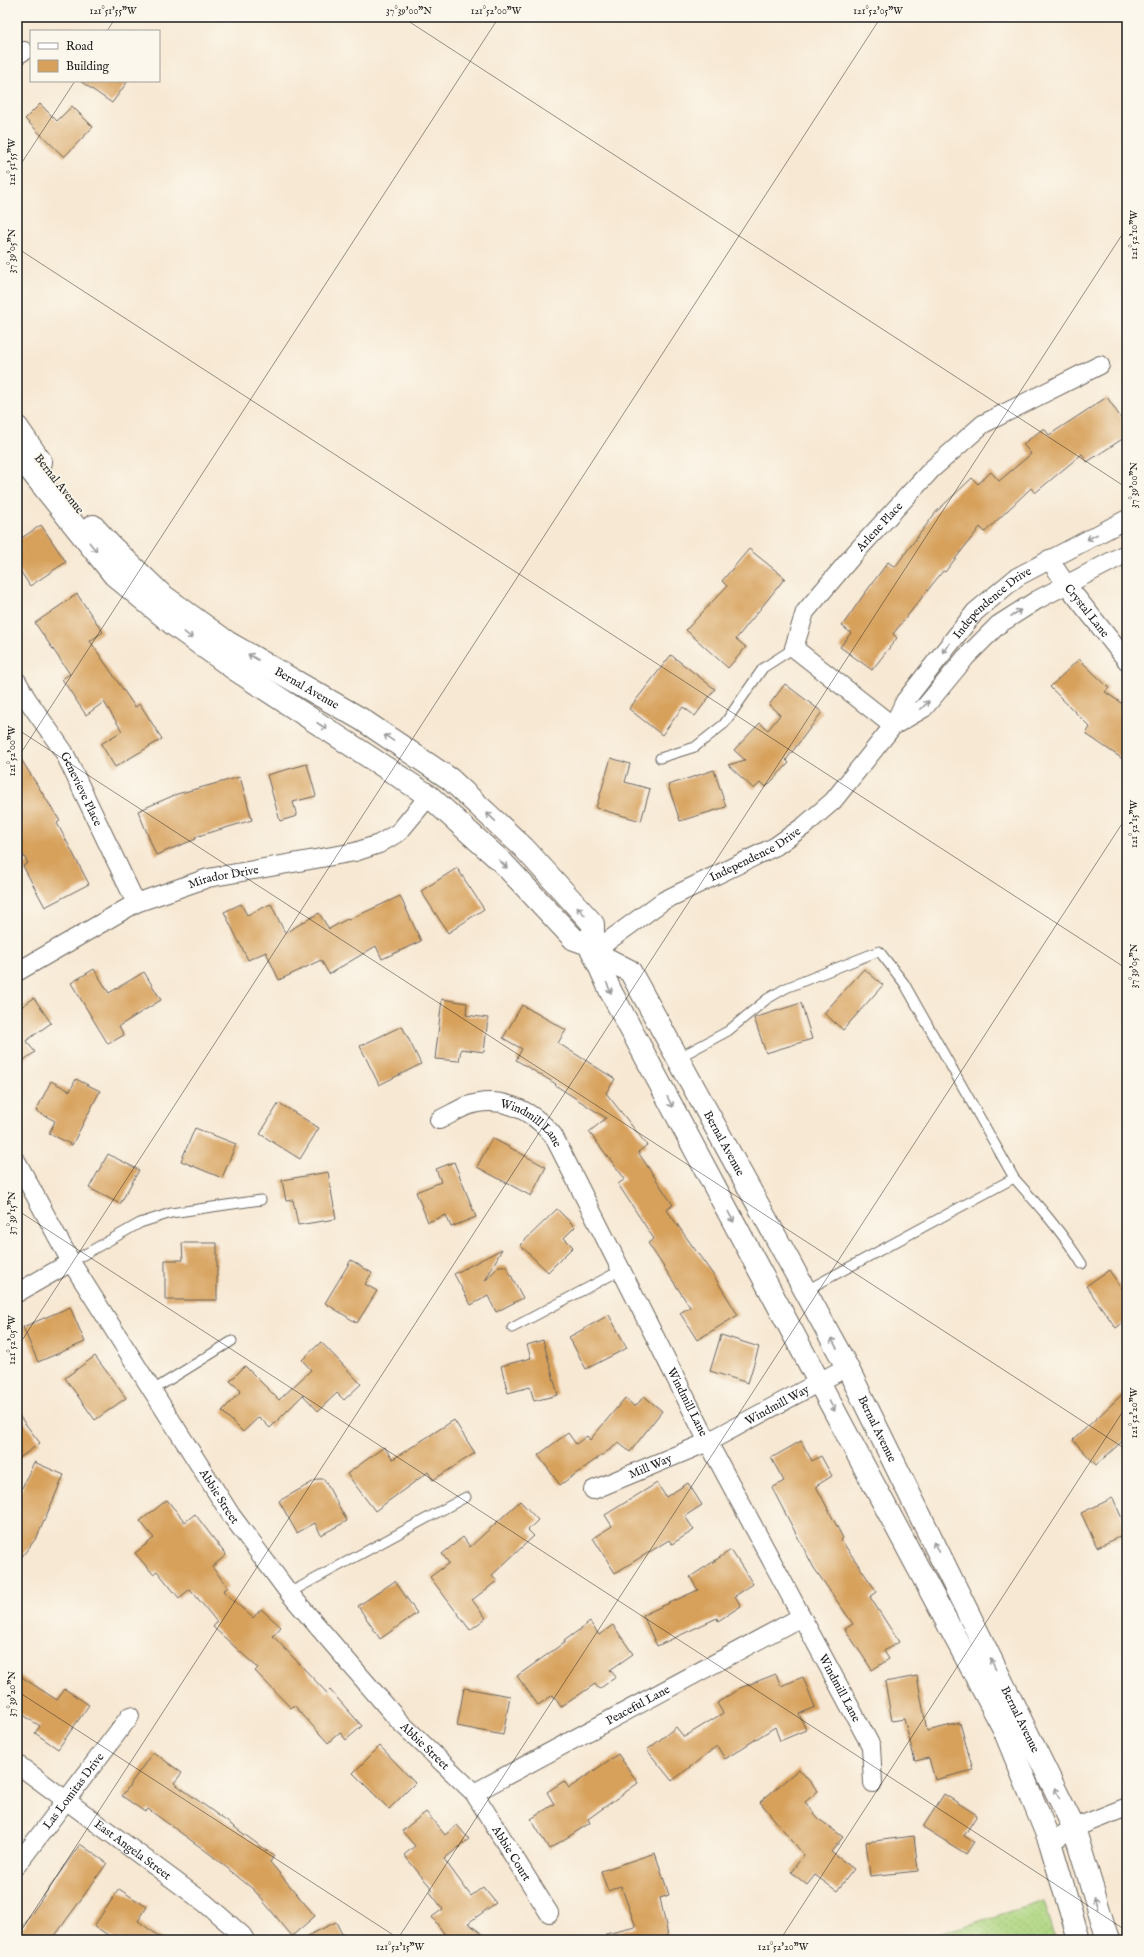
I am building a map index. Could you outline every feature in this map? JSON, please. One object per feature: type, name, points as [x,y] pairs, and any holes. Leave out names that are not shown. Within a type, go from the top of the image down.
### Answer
[{"type":"main road","name":"Bernal Avenue","points":[[17,427],[65,494],[111,546],[162,595],[227,642],[361,719],[450,778],[524,848],[593,924],[591,948],[611,992],[1003,1727],[1050,1842],[1079,1940]]},
{"type":"main road","name":"Bernal Avenue","points":[[17,450],[114,575],[174,625],[236,670],[429,796],[503,863],[574,939],[630,971],[847,1367],[1074,1828],[1108,1940]]},
{"type":"street","name":"Arlene Place","points":[[794,648],[805,612],[855,553],[932,469],[983,424],[1100,365]]},
{"type":"street","name":"Independence Drive","points":[[591,948],[663,901],[776,846],[804,826],[833,801],[893,726],[905,701],[975,612],[1017,577],[1127,519]]},
{"type":"street","name":"Independence Drive","points":[[893,726],[924,708],[966,658],[998,625],[1037,600],[1127,553]]},
{"type":"street","name":"Crystal Lane","points":[[1049,559],[1066,584],[1127,661]]},
{"type":"street","points":[[794,648],[893,726]]},
{"type":"street","name":"Genevieve Place","points":[[17,681],[27,699],[64,752],[136,903]]},
{"type":"street","name":"Mirador Drive","points":[[17,972],[136,903],[208,878],[355,852],[379,844],[399,832],[429,796]]},
{"type":"street","name":"Windmill Lane","points":[[439,1120],[464,1107],[481,1103],[498,1103],[516,1107],[531,1114],[544,1124],[553,1135],[708,1442],[871,1746],[873,1783]]},
{"type":"street","name":"Abbie Street","points":[[17,1162],[71,1262],[154,1390],[231,1515],[290,1593],[399,1721],[474,1793]]},
{"type":"street","points":[[17,1293],[71,1262]]},
{"type":"street","name":"Windmill Way","points":[[708,1442],[818,1381],[847,1367]]},
{"type":"street","name":"Mill Way","points":[[593,1490],[708,1442]]},
{"type":"street","name":"Peaceful Lane","points":[[474,1793],[801,1617]]},
{"type":"street","name":"Las Lomitas Drive","points":[[17,1865],[130,1716]]},
{"type":"street","name":"East Angela Street","points":[[17,1764],[67,1799],[205,1903],[242,1935],[245,1940]]},
{"type":"street","name":"Abbie Court","points":[[474,1793],[549,1913]]},
{"type":"street","points":[[1050,1842],[1074,1828],[1127,1807]]},
{"type":"lane","points":[[660,758],[695,747],[724,724],[764,668],[794,648]]},
{"type":"lane","points":[[678,1058],[728,1031],[767,999],[786,988],[879,951],[904,983],[1014,1178],[1047,1214],[1064,1236],[1082,1264]]},
{"type":"lane","points":[[805,1291],[1014,1178]]},
{"type":"lane","points":[[71,1262],[140,1223],[171,1213],[261,1200]]},
{"type":"lane","points":[[512,1328],[621,1270]]},
{"type":"lane","points":[[154,1390],[232,1341]]},
{"type":"lane","points":[[290,1593],[466,1497]]},
{"type":"green space","points":[[1044,1901],[1056,1940],[919,1940]]},
{"type":"building","points":[[81,82],[127,82],[112,103]]},
{"type":"building","points":[[40,104],[57,121],[72,106],[93,127],[64,157],[25,119]]},
{"type":"building","points":[[1107,397],[1127,427],[1127,436],[1087,462],[1082,454],[1035,493],[1031,488],[985,532],[980,527],[945,572],[943,571],[893,634],[897,638],[872,670],[840,647],[851,633],[842,626],[888,562],[895,567],[936,512],[972,478],[978,484],[991,472],[999,481],[1031,454],[1023,444],[1044,428],[1049,435]]},
{"type":"building","points":[[41,525],[66,562],[30,586],[17,566],[17,541]]},
{"type":"building","points":[[749,549],[785,578],[736,639],[746,647],[728,668],[686,630],[727,586],[722,581]]},
{"type":"building","points":[[77,594],[103,632],[90,641],[135,707],[140,704],[162,739],[115,767],[101,744],[122,731],[104,702],[86,715],[62,679],[70,674],[35,623]]},
{"type":"building","points":[[671,655],[715,689],[695,716],[683,707],[662,735],[629,709]]},
{"type":"building","points":[[1079,659],[1109,688],[1105,692],[1127,707],[1127,762],[1086,734],[1090,727],[1050,687]]},
{"type":"building","points":[[785,684],[822,712],[786,760],[789,763],[766,787],[761,782],[754,789],[728,765],[745,760],[734,750],[760,723],[768,730],[780,715],[769,705]]},
{"type":"building","points":[[17,753],[60,821],[57,823],[89,884],[45,907],[23,866],[28,863],[17,845]]},
{"type":"building","points":[[611,758],[630,764],[625,782],[650,789],[641,821],[596,808]]},
{"type":"building","points":[[307,764],[316,796],[293,802],[297,816],[280,821],[267,775]]},
{"type":"building","points":[[714,770],[726,807],[680,821],[668,785]]},
{"type":"building","points":[[240,777],[252,820],[195,837],[196,839],[156,855],[138,811],[177,794]]},
{"type":"building","points":[[457,868],[484,909],[448,933],[421,891]]},
{"type":"building","points":[[400,896],[421,941],[382,959],[376,946],[329,974],[321,960],[279,980],[266,952],[248,960],[224,912],[241,904],[247,915],[271,904],[285,933],[319,913],[329,929],[347,919],[348,920]]},
{"type":"building","points":[[94,969],[109,993],[144,972],[161,1000],[119,1026],[124,1035],[108,1044],[71,983]]},
{"type":"building","points":[[864,969],[883,985],[843,1030],[824,1013]]},
{"type":"building","points":[[34,998],[51,1023],[26,1041],[35,1052],[17,1065],[17,1010]]},
{"type":"building","points":[[442,999],[467,1003],[466,1015],[488,1018],[484,1052],[461,1049],[459,1061],[435,1059]]},
{"type":"building","points":[[801,1003],[812,1039],[766,1053],[754,1018]]},
{"type":"building","points":[[522,1005],[566,1030],[558,1043],[615,1079],[606,1093],[647,1145],[638,1152],[673,1205],[666,1209],[714,1276],[738,1315],[697,1340],[680,1313],[690,1307],[648,1243],[654,1239],[618,1184],[625,1179],[589,1132],[606,1118],[555,1085],[556,1084],[516,1060],[522,1049],[503,1038]]},
{"type":"building","points":[[402,1026],[421,1064],[379,1085],[360,1046]]},
{"type":"building","points":[[76,1079],[100,1091],[72,1145],[49,1133],[55,1121],[36,1111],[51,1081],[70,1091]]},
{"type":"building","points":[[279,1103],[319,1128],[300,1159],[260,1134]]},
{"type":"building","points":[[195,1128],[236,1144],[222,1178],[181,1161]]},
{"type":"building","points":[[492,1138],[546,1167],[531,1196],[477,1167]]},
{"type":"building","points":[[108,1154],[139,1170],[120,1204],[89,1188]]},
{"type":"building","points":[[454,1162],[476,1217],[451,1227],[446,1215],[428,1222],[416,1192],[441,1182],[436,1169]]},
{"type":"building","points":[[328,1172],[336,1219],[298,1225],[293,1200],[286,1201],[282,1180]]},
{"type":"building","points":[[557,1209],[575,1227],[564,1238],[573,1247],[548,1272],[520,1245]]},
{"type":"building","points":[[182,1243],[217,1243],[217,1300],[165,1300],[165,1260],[183,1260]]},
{"type":"building","points":[[502,1249],[485,1281],[499,1266],[506,1266],[523,1298],[496,1312],[488,1296],[471,1305],[454,1274]]},
{"type":"building","points":[[351,1260],[372,1273],[365,1284],[377,1291],[357,1323],[325,1303]]},
{"type":"building","points":[[1109,1270],[1127,1296],[1127,1320],[1116,1328],[1086,1286]]},
{"type":"building","points":[[70,1307],[85,1342],[38,1362],[23,1327]]},
{"type":"building","points":[[609,1315],[627,1348],[586,1369],[569,1337]]},
{"type":"building","points":[[721,1335],[759,1347],[748,1383],[710,1371]]},
{"type":"building","points":[[543,1340],[558,1395],[534,1401],[530,1387],[508,1393],[501,1366],[531,1358],[527,1345]]},
{"type":"building","points":[[321,1342],[361,1384],[344,1400],[337,1393],[318,1411],[303,1395],[270,1428],[259,1417],[243,1432],[222,1411],[241,1391],[230,1381],[245,1366],[279,1400],[311,1370],[302,1360]]},
{"type":"building","points":[[95,1356],[126,1398],[95,1420],[65,1378]]},
{"type":"building","points":[[1127,1390],[1127,1437],[1096,1465],[1073,1440]]},
{"type":"building","points":[[644,1396],[662,1411],[630,1452],[619,1443],[560,1485],[538,1455],[568,1433],[576,1444],[587,1436],[590,1440],[625,1398],[635,1407]]},
{"type":"building","points":[[17,1413],[40,1443],[17,1460]]},
{"type":"building","points":[[454,1420],[475,1453],[433,1480],[428,1472],[375,1511],[347,1474],[384,1447],[393,1459]]},
{"type":"building","points":[[801,1441],[812,1461],[821,1456],[832,1476],[816,1486],[843,1538],[841,1540],[877,1592],[870,1597],[899,1642],[884,1651],[889,1659],[872,1670],[845,1629],[853,1624],[814,1568],[772,1488],[784,1481],[771,1458]]},
{"type":"building","points":[[34,1462],[64,1475],[37,1537],[17,1563],[17,1499]]},
{"type":"building","points":[[318,1479],[324,1479],[347,1521],[321,1535],[315,1523],[297,1533],[279,1501]]},
{"type":"building","points":[[657,1483],[666,1497],[688,1483],[702,1505],[685,1516],[694,1530],[672,1544],[669,1540],[615,1573],[593,1538],[612,1526],[605,1515]]},
{"type":"building","points":[[1113,1498],[1127,1530],[1127,1534],[1097,1547],[1081,1513]]},
{"type":"building","points":[[167,1500],[185,1522],[195,1514],[226,1555],[212,1567],[228,1587],[223,1591],[253,1618],[261,1609],[281,1627],[273,1636],[327,1693],[330,1690],[362,1726],[346,1740],[340,1732],[328,1743],[294,1705],[291,1708],[255,1671],[258,1668],[213,1627],[217,1622],[190,1589],[179,1598],[157,1571],[153,1574],[135,1553],[154,1538],[140,1521]]},
{"type":"building","points":[[520,1501],[538,1520],[528,1530],[534,1536],[492,1575],[497,1581],[472,1600],[486,1618],[470,1630],[430,1577],[449,1563],[442,1554],[463,1537],[470,1547]]},
{"type":"building","points":[[731,1550],[753,1584],[735,1596],[741,1606],[718,1621],[717,1618],[657,1646],[643,1615],[698,1590],[690,1577]]},
{"type":"building","points":[[395,1581],[417,1613],[380,1639],[358,1606]]},
{"type":"building","points":[[590,1622],[599,1635],[613,1625],[633,1654],[610,1670],[616,1677],[599,1689],[595,1684],[561,1707],[553,1695],[538,1705],[517,1676],[565,1642],[564,1641]]},
{"type":"building","points":[[17,1674],[57,1700],[65,1689],[89,1705],[58,1749],[35,1733],[40,1726],[17,1711]]},
{"type":"building","points":[[776,1674],[781,1686],[803,1677],[815,1707],[799,1714],[806,1730],[780,1741],[775,1727],[725,1759],[717,1746],[672,1781],[647,1750],[676,1727],[684,1737],[723,1713],[717,1703],[740,1688]]},
{"type":"building","points":[[917,1676],[927,1731],[960,1723],[973,1770],[935,1780],[929,1758],[915,1761],[904,1719],[892,1721],[885,1682]]},
{"type":"building","points":[[464,1688],[510,1696],[503,1735],[457,1726]]},
{"type":"building","points":[[380,1746],[415,1783],[389,1809],[353,1773]]},
{"type":"building","points":[[153,1752],[182,1773],[174,1783],[274,1856],[270,1862],[315,1916],[292,1936],[254,1890],[210,1854],[148,1809],[145,1812],[122,1796]]},
{"type":"building","points":[[618,1754],[638,1783],[588,1819],[590,1823],[549,1849],[531,1819],[554,1804],[547,1792],[564,1781],[569,1788]]},
{"type":"building","points":[[799,1769],[818,1791],[805,1802],[819,1819],[843,1837],[831,1852],[854,1869],[837,1891],[815,1875],[807,1885],[791,1872],[804,1855],[760,1802]]},
{"type":"building","points":[[944,1794],[977,1815],[964,1836],[974,1842],[966,1854],[923,1827]]},
{"type":"building","points":[[426,1812],[445,1835],[457,1825],[469,1839],[444,1859],[471,1896],[483,1887],[496,1903],[468,1923],[490,1940],[449,1940],[432,1917],[443,1909],[430,1892],[433,1890],[404,1855],[415,1846],[402,1831]]},
{"type":"building","points":[[914,1836],[918,1871],[870,1876],[866,1842]]},
{"type":"building","points":[[80,1844],[107,1863],[52,1940],[17,1940],[17,1936],[36,1907]]},
{"type":"building","points":[[655,1853],[669,1895],[660,1898],[669,1940],[606,1940],[606,1934],[636,1927],[621,1886],[608,1891],[601,1871]]},
{"type":"building","points":[[119,1889],[147,1907],[138,1921],[164,1940],[116,1940],[94,1926]]},
{"type":"building","points":[[336,1922],[345,1940],[299,1940]]}]
